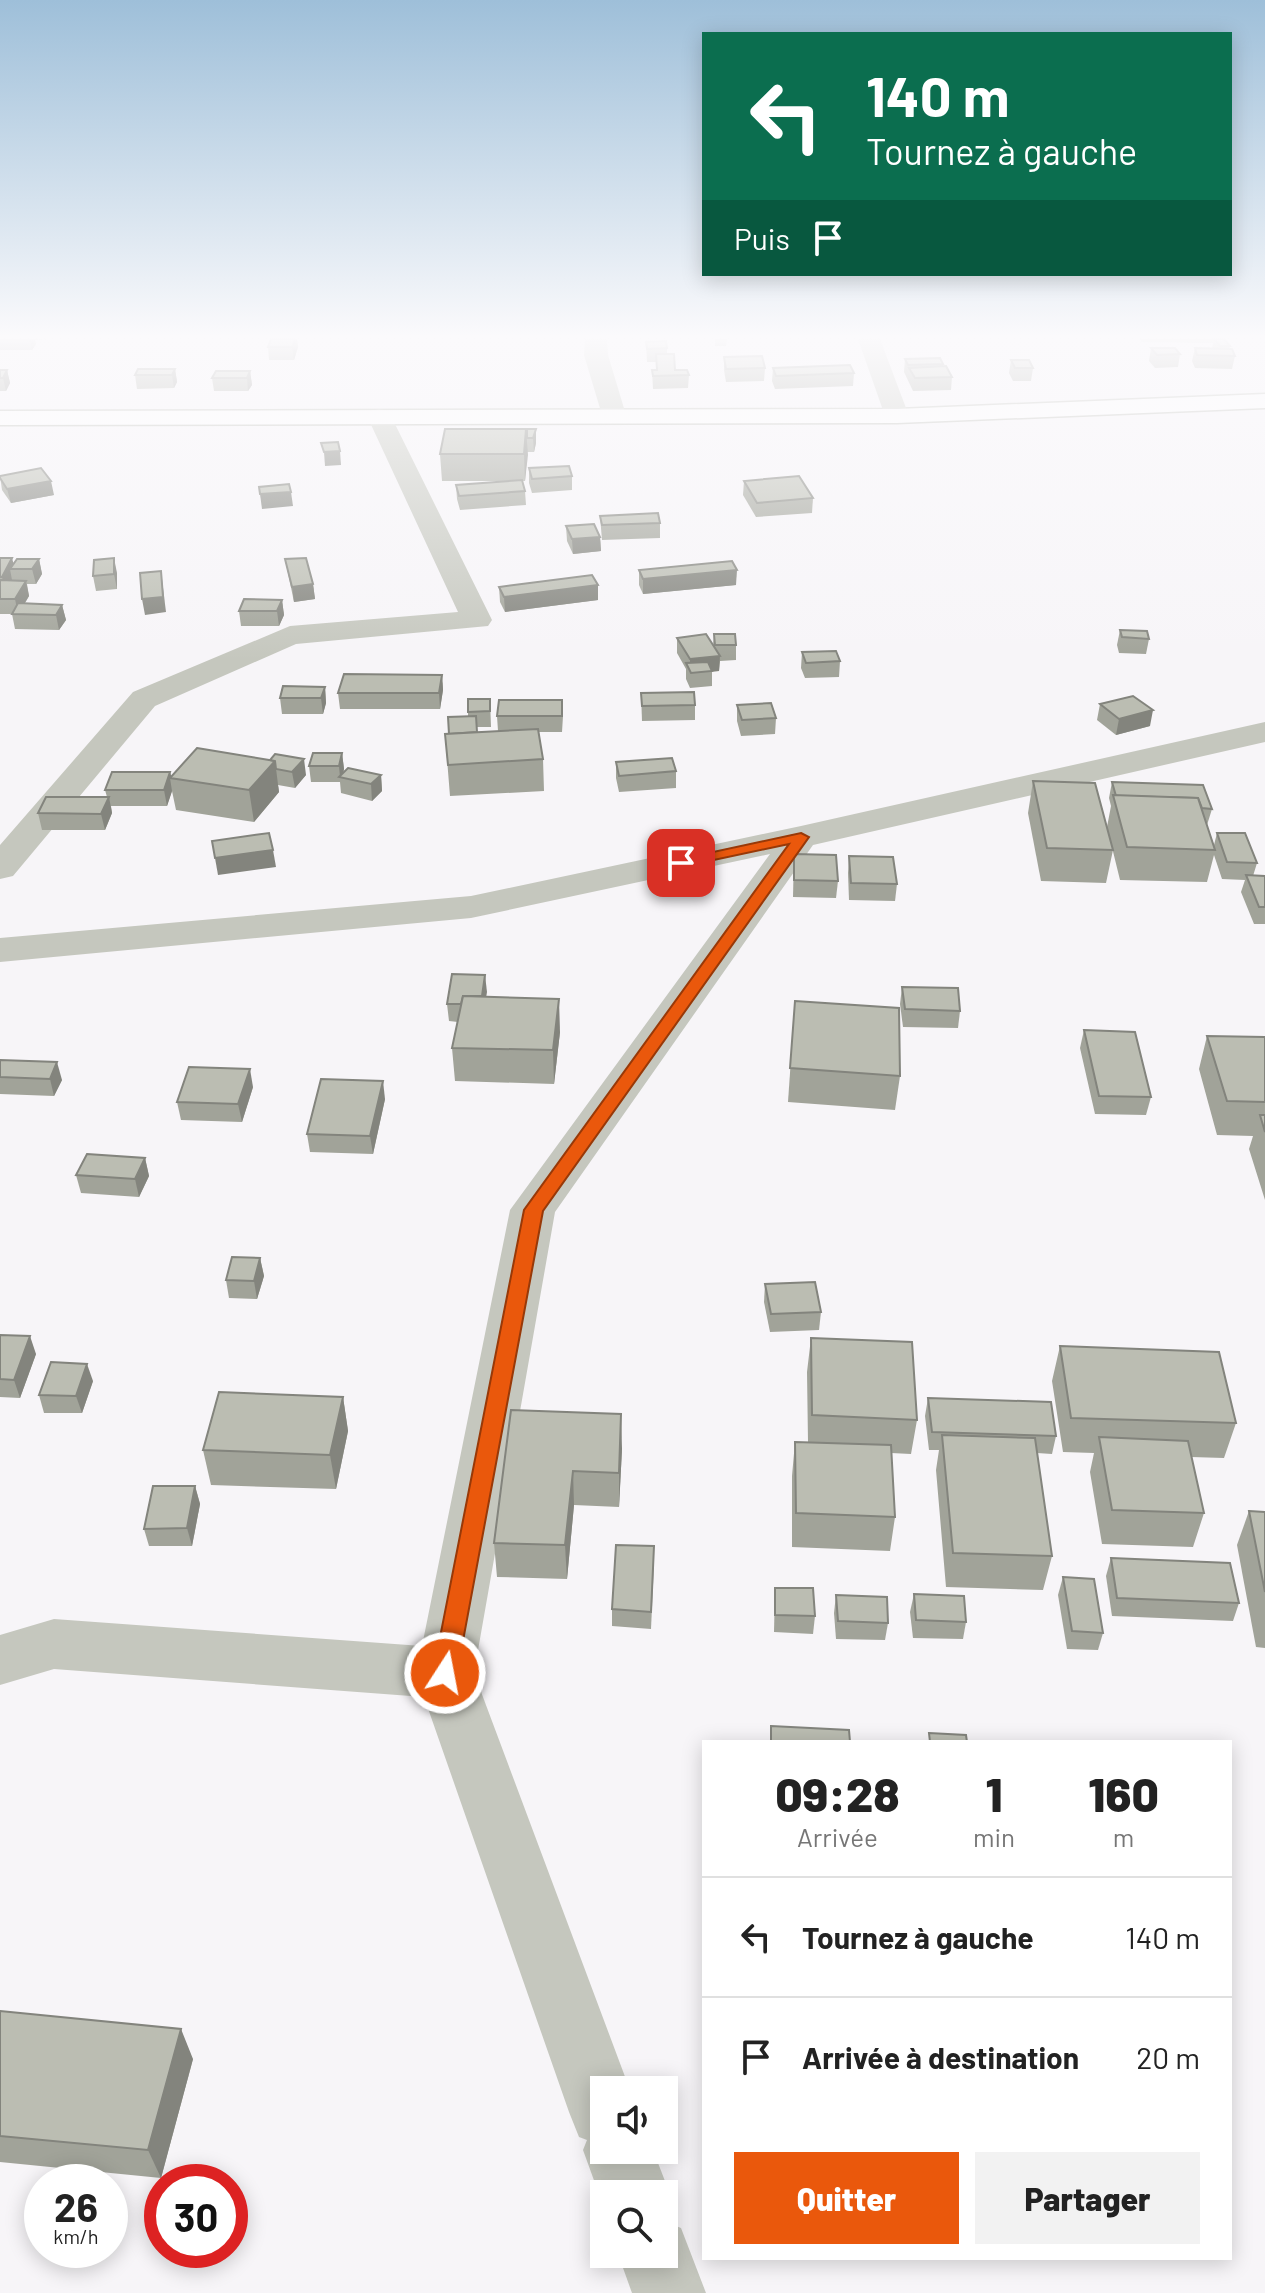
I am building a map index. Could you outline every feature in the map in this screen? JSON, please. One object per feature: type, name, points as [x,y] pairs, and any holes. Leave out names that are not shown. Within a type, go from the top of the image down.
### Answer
[{"type":"street","points":[[0,868],[144,699],[290,635],[477,620],[393,446]]},
{"type":"street","points":[[0,950],[471,907],[801,837],[1265,732]]},
{"type":"street","points":[[591,2076],[445,1673],[533,1210],[801,837]]},
{"type":"street","points":[[0,1660],[54,1644],[445,1673]]},
{"type":"street","points":[[660,2268],[669,2293]]},
{"type":"building","points":[[322,446],[339,446],[340,451],[324,452]]},
{"type":"building","points":[[442,446],[525,446],[524,454],[440,454]]},
{"type":"building","points":[[569,466],[572,476],[532,479],[529,468]]},
{"type":"building","points":[[41,468],[51,481],[7,489],[0,478],[0,476]]},
{"type":"building","points":[[799,476],[813,498],[757,503],[744,481]]},
{"type":"building","points":[[522,480],[525,491],[459,496],[456,485]]},
{"type":"building","points":[[289,484],[291,492],[260,494],[259,487]]},
{"type":"building","points":[[658,513],[660,523],[602,525],[600,516]]},
{"type":"building","points":[[594,524],[600,537],[572,539],[566,526]]},
{"type":"building","points":[[0,558],[12,558],[2,577],[0,577]]},
{"type":"building","points":[[114,558],[114,574],[93,576],[94,560]]},
{"type":"building","points":[[306,558],[313,584],[292,587],[285,559]]},
{"type":"building","points":[[17,559],[39,559],[32,569],[10,569]]},
{"type":"building","points":[[732,561],[737,570],[643,579],[639,570]]},
{"type":"building","points":[[161,571],[163,597],[142,599],[140,573]]},
{"type":"building","points":[[592,575],[598,585],[504,597],[499,587]]},
{"type":"building","points":[[0,580],[26,581],[15,599],[0,599]]},
{"type":"building","points":[[244,599],[282,600],[277,611],[239,611]]},
{"type":"building","points":[[18,603],[62,605],[56,615],[12,614]]},
{"type":"building","points":[[1120,630],[1147,631],[1149,639],[1122,637]]},
{"type":"building","points":[[706,634],[720,656],[690,659],[677,638]]},
{"type":"building","points":[[714,634],[735,634],[736,645],[715,645]]},
{"type":"building","points":[[836,651],[840,661],[806,663],[802,652]]},
{"type":"building","points":[[708,662],[712,671],[691,673],[686,663]]},
{"type":"building","points":[[344,674],[442,675],[439,693],[338,693]]},
{"type":"building","points":[[283,686],[325,687],[321,698],[280,698]]},
{"type":"building","points":[[694,692],[695,705],[642,706],[641,693]]},
{"type":"building","points":[[1133,696],[1153,710],[1119,719],[1100,704]]},
{"type":"building","points":[[468,699],[490,699],[490,711],[468,712]]},
{"type":"building","points":[[499,700],[562,700],[562,716],[497,716]]},
{"type":"building","points":[[771,703],[776,718],[742,720],[737,705]]},
{"type":"building","points":[[476,716],[477,732],[449,734],[448,717]]},
{"type":"building","points":[[538,729],[543,759],[448,765],[445,734]]},
{"type":"building","points":[[197,748],[275,761],[249,790],[170,778]]},
{"type":"building","points":[[313,753],[342,753],[339,766],[309,766]]},
{"type":"building","points":[[275,754],[304,759],[292,772],[276,769],[275,761],[270,760]]},
{"type":"building","points":[[672,758],[676,771],[619,776],[616,762]]},
{"type":"building","points":[[348,768],[381,775],[371,784],[339,777]]},
{"type":"building","points":[[112,772],[170,772],[164,790],[105,790]]},
{"type":"building","points":[[1033,781],[1095,783],[1113,850],[1047,848]]},
{"type":"building","points":[[1112,782],[1203,785],[1212,809],[1202,808],[1198,798],[1116,796]]},
{"type":"building","points":[[1113,795],[1198,798],[1215,850],[1127,847]]},
{"type":"building","points":[[46,797],[109,797],[101,814],[38,813]]},
{"type":"building","points":[[269,833],[273,850],[215,858],[212,841]]},
{"type":"building","points":[[1217,833],[1245,833],[1257,863],[1227,862]]},
{"type":"building","points":[[794,854],[836,855],[838,881],[794,880]]},
{"type":"building","points":[[849,856],[893,857],[897,884],[851,883]]},
{"type":"building","points":[[1246,875],[1265,876],[1265,907],[1259,907]]},
{"type":"building","points":[[452,974],[485,975],[482,996],[463,996],[461,1004],[447,1004]]},
{"type":"building","points":[[902,987],[958,988],[960,1011],[905,1009]]},
{"type":"building","points":[[463,996],[559,999],[553,1050],[452,1048]]},
{"type":"building","points":[[795,1001],[899,1008],[900,1076],[790,1068]]},
{"type":"building","points":[[1084,1030],[1135,1032],[1151,1097],[1099,1096]]},
{"type":"building","points":[[1207,1036],[1265,1037],[1265,1102],[1227,1101]]},
{"type":"building","points":[[0,1060],[57,1062],[50,1079],[0,1077]]},
{"type":"building","points":[[189,1067],[250,1069],[238,1104],[177,1102]]},
{"type":"building","points":[[321,1079],[383,1081],[370,1136],[307,1134]]},
{"type":"building","points":[[1260,1115],[1265,1115],[1265,1132]]},
{"type":"building","points":[[87,1154],[145,1158],[135,1179],[76,1175]]},
{"type":"building","points":[[232,1257],[260,1258],[254,1281],[226,1280]]},
{"type":"building","points":[[815,1282],[821,1312],[771,1314],[765,1284]]},
{"type":"building","points":[[0,1335],[30,1336],[14,1380],[0,1379]]},
{"type":"building","points":[[811,1338],[912,1342],[917,1420],[812,1415]]},
{"type":"building","points":[[1060,1346],[1219,1352],[1236,1423],[1071,1418]]},
{"type":"building","points":[[51,1362],[87,1364],[76,1396],[39,1395]]},
{"type":"building","points":[[219,1392],[343,1397],[330,1455],[203,1450]]},
{"type":"building","points":[[928,1398],[1051,1402],[1056,1436],[932,1432]]},
{"type":"building","points":[[511,1410],[621,1414],[619,1473],[573,1471],[565,1545],[494,1543]]},
{"type":"building","points":[[942,1435],[1035,1438],[1052,1556],[953,1553]]},
{"type":"building","points":[[1099,1437],[1188,1441],[1204,1513],[1112,1510]]},
{"type":"building","points":[[795,1442],[891,1445],[895,1517],[796,1513]]},
{"type":"building","points":[[153,1486],[195,1486],[187,1528],[144,1529]]},
{"type":"building","points":[[1249,1511],[1265,1512],[1265,1592]]},
{"type":"building","points":[[616,1545],[654,1546],[651,1612],[612,1609]]},
{"type":"building","points":[[1111,1558],[1230,1563],[1239,1603],[1117,1598]]},
{"type":"building","points":[[1063,1577],[1094,1579],[1103,1633],[1072,1631]]},
{"type":"building","points":[[775,1588],[813,1588],[815,1616],[775,1615]]},
{"type":"building","points":[[914,1594],[964,1596],[966,1622],[916,1620]]},
{"type":"building","points":[[836,1595],[887,1597],[888,1623],[838,1621]]},
{"type":"building","points":[[771,1726],[849,1730],[850,1740],[771,1740]]},
{"type":"building","points":[[929,1733],[966,1735],[967,1740],[930,1740]]},
{"type":"building","points":[[0,2011],[181,2029],[148,2150],[0,2136]]},
{"type":"route","points":[[445,1673],[533,1210],[801,837],[681,863]]}]
